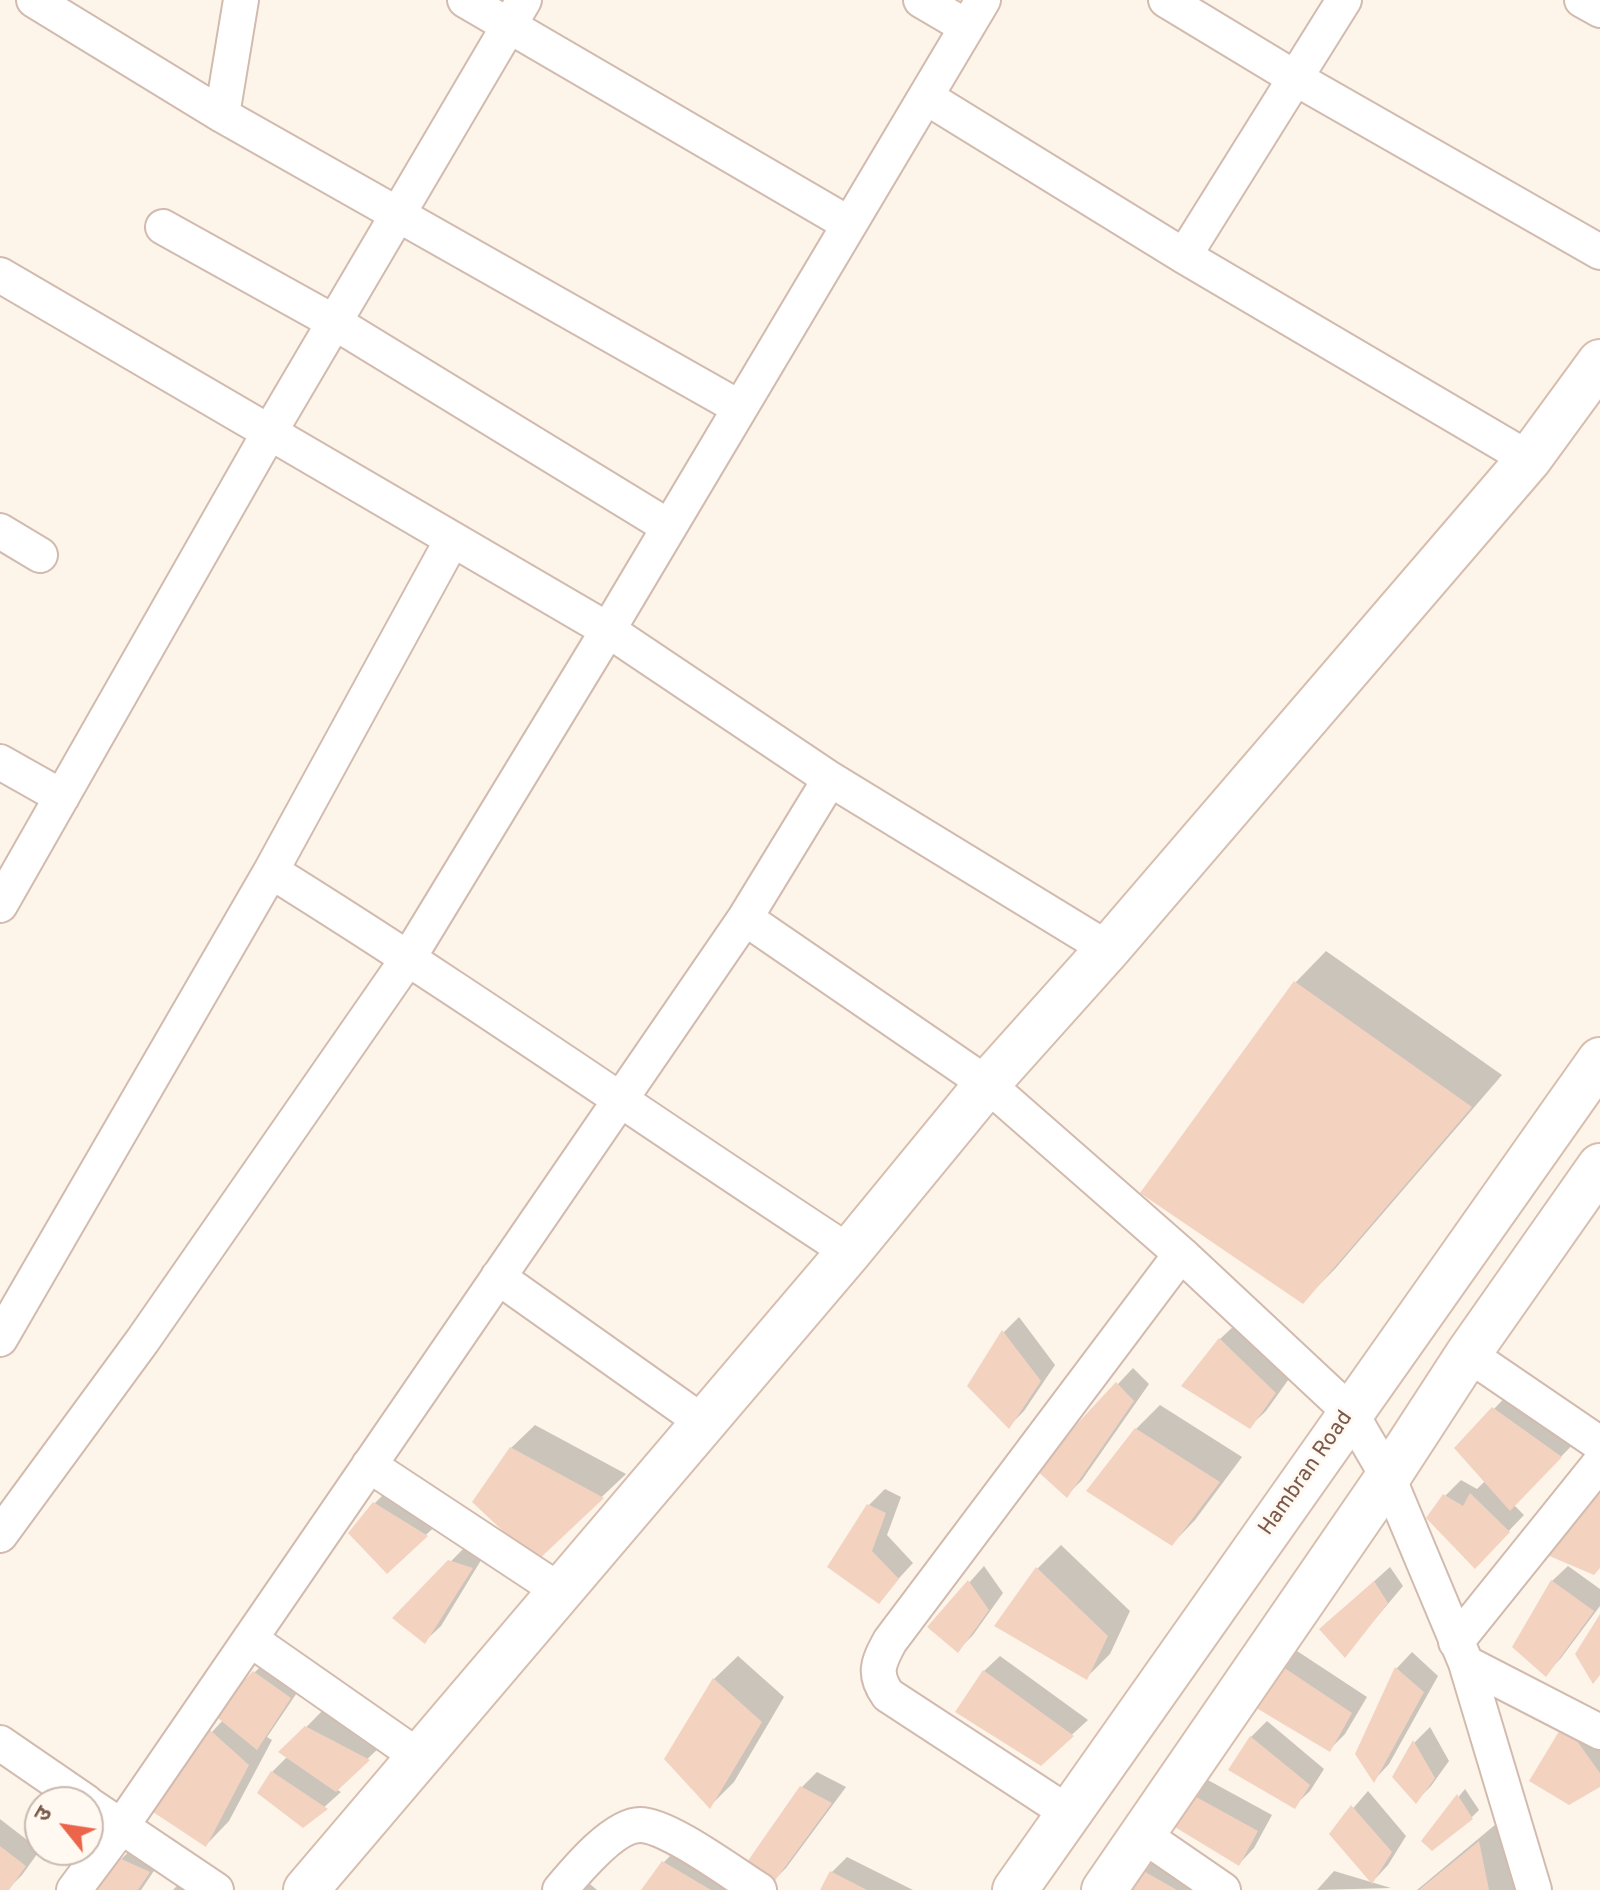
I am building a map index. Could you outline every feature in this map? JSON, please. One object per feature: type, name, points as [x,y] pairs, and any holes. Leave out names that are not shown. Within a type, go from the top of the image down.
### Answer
[{"type":"street","points":[[34,0],[222,115],[740,408]]},
{"type":"street","points":[[222,115],[241,0]]},
{"type":"street","points":[[465,0],[516,13],[849,224]]},
{"type":"street","points":[[0,1535],[143,1340],[409,957],[975,14],[921,0]]},
{"type":"street","points":[[1166,0],[1295,78],[1600,252]]},
{"type":"street","points":[[1184,256],[1344,0]]},
{"type":"street","points":[[1582,0],[1600,10]]},
{"type":"street","points":[[0,905],[269,433],[516,13]]},
{"type":"street","points":[[926,97],[1184,256],[1529,459]]},
{"type":"street","points":[[163,227],[334,322],[669,527]]},
{"type":"street","points":[[0,275],[608,630],[830,779],[1108,949]]},
{"type":"street","points":[[306,1890],[849,1252],[987,1084],[1108,949],[1529,459],[1600,362]]},
{"type":"street","points":[[0,531],[40,555]]},
{"type":"street","points":[[0,1339],[271,871],[452,540]]},
{"type":"street","points":[[0,762],[62,797]]},
{"type":"street","points":[[74,1890],[121,1827],[745,918],[830,779]]},
{"type":"street","points":[[271,871],[409,957],[618,1101],[849,1252]]},
{"type":"street","points":[[745,918],[987,1084],[1022,1112],[1181,1254],[1350,1412],[1388,1477],[1461,1652],[1534,1890]]},
{"type":"street","name":"Hambran Road","points":[[1015,1890],[1600,1060]]},
{"type":"street","points":[[1104,1890],[1388,1477],[1468,1354],[1600,1166]]},
{"type":"street","points":[[1070,1814],[888,1695],[879,1682],[878,1670],[890,1641],[1181,1254]]},
{"type":"street","points":[[498,1277],[704,1423]]},
{"type":"street","points":[[1468,1354],[1600,1444]]},
{"type":"street","points":[[1461,1652],[1600,1463]]},
{"type":"street","points":[[369,1465],[560,1591]]},
{"type":"street","points":[[250,1639],[419,1757]]},
{"type":"street","points":[[1461,1652],[1600,1732]]},
{"type":"street","points":[[0,1743],[62,1786]]},
{"type":"street","points":[[104,1815],[216,1890]]},
{"type":"street","points":[[560,1890],[589,1857],[615,1835],[639,1825],[665,1832],[759,1890]]},
{"type":"street","points":[[1143,1835],[1223,1890]]},
{"type":"building","points":[[1294,981],[1472,1107],[1303,1304],[1140,1193]]},
{"type":"building","points":[[1002,1330],[1041,1381],[1009,1429],[967,1386]]},
{"type":"building","points":[[1219,1338],[1276,1393],[1250,1429],[1181,1386]]},
{"type":"building","points":[[1116,1382],[1134,1401],[1067,1498],[1035,1469]]},
{"type":"building","points":[[1492,1407],[1562,1457],[1510,1511],[1454,1448]]},
{"type":"building","points":[[1135,1428],[1220,1482],[1172,1546],[1086,1491]]},
{"type":"building","points":[[510,1447],[604,1498],[536,1562],[472,1502]]},
{"type":"building","points":[[1593,1491],[1600,1494],[1600,1568],[1594,1575],[1547,1555]]},
{"type":"building","points":[[1470,1493],[1510,1532],[1475,1569],[1426,1518],[1443,1494],[1463,1506]]},
{"type":"building","points":[[373,1502],[428,1536],[387,1574],[348,1533]]},
{"type":"building","points":[[867,1504],[886,1513],[872,1551],[899,1579],[879,1604],[827,1567]]},
{"type":"building","points":[[448,1560],[473,1568],[425,1644],[392,1618]]},
{"type":"building","points":[[1036,1567],[1108,1636],[1087,1680],[994,1626]]},
{"type":"building","points":[[968,1580],[989,1610],[958,1653],[927,1627]]},
{"type":"building","points":[[1551,1580],[1594,1611],[1546,1677],[1512,1647]]},
{"type":"building","points":[[1374,1581],[1388,1603],[1345,1658],[1319,1629]]},
{"type":"building","points":[[1600,1614],[1600,1675],[1593,1684],[1575,1654]]},
{"type":"building","points":[[1277,1663],[1352,1713],[1330,1752],[1253,1706]]},
{"type":"building","points":[[1395,1667],[1424,1692],[1374,1783],[1355,1754]]},
{"type":"building","points":[[983,1670],[1074,1736],[1041,1766],[955,1712]]},
{"type":"building","points":[[253,1671],[291,1698],[257,1750],[213,1714]]},
{"type":"building","points":[[713,1678],[762,1722],[710,1809],[664,1759]]},
{"type":"building","points":[[1564,1723],[1600,1773],[1600,1787],[1569,1805],[1529,1781]]},
{"type":"building","points":[[305,1726],[370,1760],[336,1792],[278,1752]]},
{"type":"building","points":[[210,1730],[249,1765],[206,1847],[153,1812]]},
{"type":"building","points":[[1250,1736],[1310,1785],[1295,1809],[1228,1770]]},
{"type":"building","points":[[1413,1740],[1435,1778],[1416,1804],[1392,1777]]},
{"type":"building","points":[[271,1771],[328,1809],[303,1828],[257,1793]]},
{"type":"building","points":[[800,1786],[832,1803],[771,1886],[745,1865]]},
{"type":"building","points":[[1189,1793],[1258,1831],[1239,1866],[1170,1824]]},
{"type":"building","points":[[1457,1794],[1473,1819],[1432,1851],[1421,1841]]},
{"type":"building","points":[[1351,1805],[1392,1852],[1372,1884],[1329,1834]]},
{"type":"building","points":[[1479,1841],[1489,1890],[1419,1890]]},
{"type":"building","points":[[0,1846],[26,1866],[9,1890],[0,1890]]},
{"type":"building","points":[[119,1858],[150,1872],[138,1890],[89,1890]]},
{"type":"building","points":[[662,1861],[711,1890],[641,1890]]},
{"type":"building","points":[[1140,1869],[1177,1890],[1126,1890]]},
{"type":"building","points":[[830,1871],[867,1890],[820,1890]]}]
